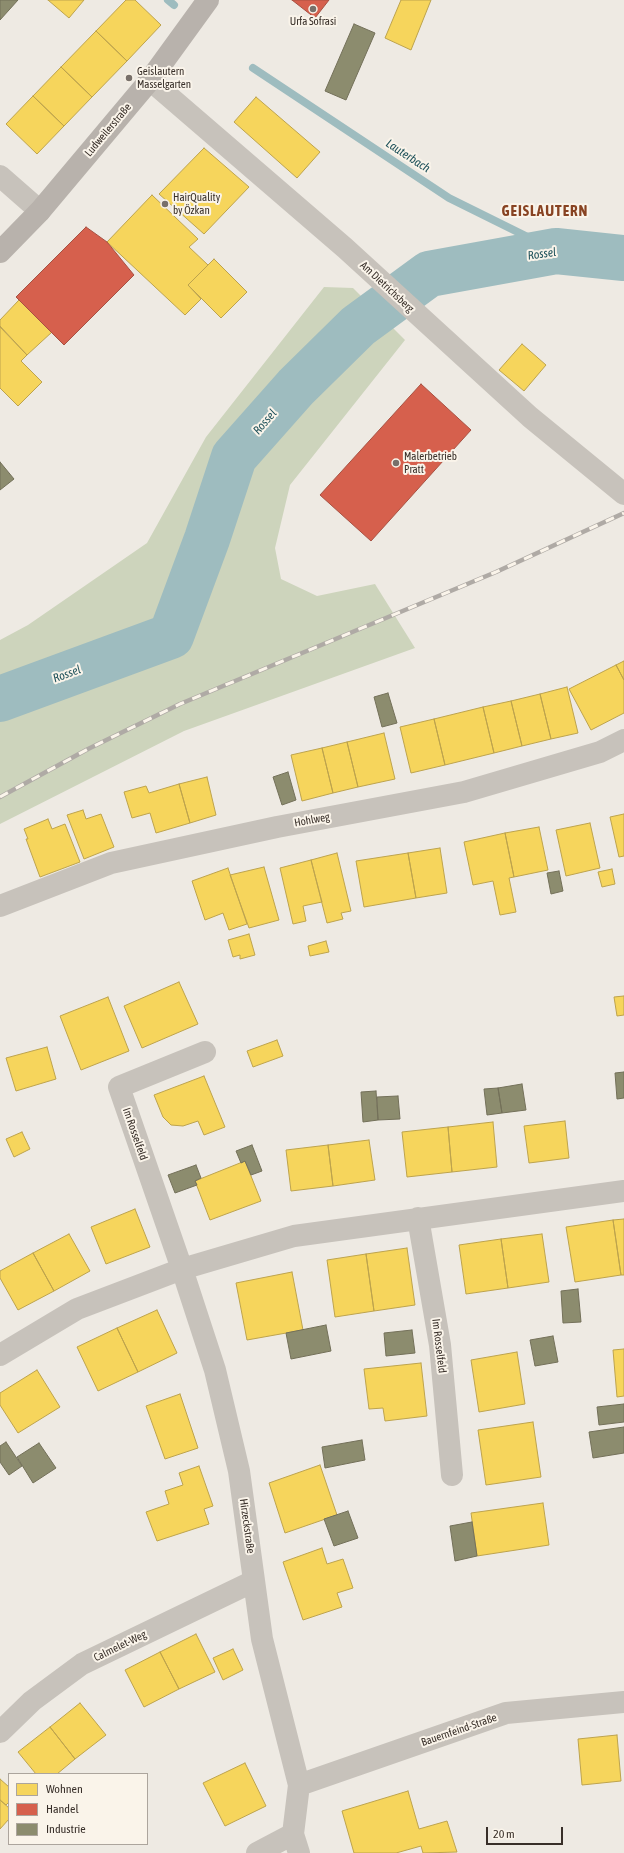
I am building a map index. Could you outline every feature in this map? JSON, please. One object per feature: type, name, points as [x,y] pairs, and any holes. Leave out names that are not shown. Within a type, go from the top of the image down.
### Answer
[{"type":"main road","name":"Ludweilerstraße","points":[[0,252],[40,211],[150,80],[208,0]]},
{"type":"street","name":"Am Dietrichsberg","points":[[150,80],[345,248],[530,417],[624,494]]},
{"type":"street","points":[[0,176],[40,211]]},
{"type":"street","name":"Hohlweg","points":[[0,906],[111,863],[276,827],[464,792],[600,752],[624,740]]},
{"type":"street","name":"Im Rosselfeld","points":[[182,1269],[119,1087],[205,1052]]},
{"type":"street","points":[[0,1355],[77,1309],[182,1269],[294,1236],[624,1191]]},
{"type":"street","name":"Im Rosselfeld","points":[[418,1218],[440,1345],[452,1475]]},
{"type":"street","name":"Hirzeckstraße","points":[[182,1269],[215,1370],[239,1471],[262,1639],[299,1785]]},
{"type":"street","name":"Calmelet-Weg","points":[[0,1732],[32,1701],[82,1664],[254,1581]]},
{"type":"street","name":"Bauernfeind-Straße","points":[[299,1785],[506,1713],[624,1702]]},
{"type":"street","points":[[257,1853],[296,1844],[299,1785]]},
{"type":"green space","points":[[324,287],[353,288],[405,340],[290,485],[275,548],[281,579],[317,596],[375,584],[415,648],[184,731],[0,824],[0,640],[28,625],[147,543],[206,437]]},
{"type":"building: Wohnen","points":[[48,0],[84,0],[69,18]]},
{"type":"building: Wohnen","points":[[126,0],[135,0],[161,25],[127,61],[96,31]]},
{"type":"building: Wohnen","points":[[401,0],[431,0],[411,50],[385,38]]},
{"type":"building: Wohnen","points":[[96,31],[127,61],[92,97],[61,67]]},
{"type":"building: Wohnen","points":[[61,67],[92,97],[64,126],[33,96]]},
{"type":"building: Wohnen","points":[[33,96],[64,126],[37,154],[6,124]]},
{"type":"building: Wohnen","points":[[256,97],[320,152],[297,178],[234,122]]},
{"type":"building: Wohnen","points":[[204,148],[249,187],[204,234],[159,194]]},
{"type":"building: Wohnen","points":[[152,195],[198,239],[189,247],[208,265],[188,285],[201,299],[185,315],[107,242]]},
{"type":"building: Wohnen","points":[[214,259],[247,292],[221,318],[188,285]]},
{"type":"building: Wohnen","points":[[19,300],[52,332],[27,355],[0,326],[0,320]]},
{"type":"building: Wohnen","points":[[0,327],[27,355],[21,361],[42,382],[18,406],[0,388]]},
{"type":"building: Wohnen","points":[[522,344],[546,365],[524,391],[499,370]]},
{"type":"building: Wohnen","points":[[624,661],[624,680],[616,665]]},
{"type":"building: Wohnen","points":[[616,665],[624,680],[624,713],[591,730],[569,689]]},
{"type":"building: Wohnen","points":[[567,687],[578,733],[551,739],[540,694]]},
{"type":"building: Wohnen","points":[[540,694],[551,739],[522,746],[511,701]]},
{"type":"building: Wohnen","points":[[511,701],[522,746],[494,753],[483,707]]},
{"type":"building: Wohnen","points":[[483,707],[494,753],[445,765],[434,719]]},
{"type":"building: Wohnen","points":[[434,719],[445,765],[411,773],[400,727]]},
{"type":"building: Wohnen","points":[[384,733],[395,779],[358,787],[347,742]]},
{"type":"building: Wohnen","points":[[347,742],[358,787],[333,793],[322,748]]},
{"type":"building: Wohnen","points":[[322,748],[333,793],[302,801],[291,755]]},
{"type":"building: Wohnen","points":[[207,777],[216,815],[190,823],[179,784]]},
{"type":"building: Wohnen","points":[[179,784],[190,823],[156,833],[150,813],[132,818],[124,792],[146,786],[149,793]]},
{"type":"building: Wohnen","points":[[83,810],[86,819],[101,814],[114,847],[84,859],[67,815]]},
{"type":"building: Wohnen","points":[[624,814],[624,856],[619,857],[610,817]]},
{"type":"building: Wohnen","points":[[48,819],[52,829],[65,824],[80,862],[40,877],[26,839],[28,839],[24,829]]},
{"type":"building: Wohnen","points":[[590,823],[600,868],[566,876],[556,830]]},
{"type":"building: Wohnen","points":[[539,827],[548,870],[514,877],[505,833]]},
{"type":"building: Wohnen","points":[[505,833],[514,877],[509,878],[516,912],[500,915],[493,881],[473,885],[464,842]]},
{"type":"building: Wohnen","points":[[440,848],[447,893],[416,898],[408,853]]},
{"type":"building: Wohnen","points":[[337,853],[351,911],[341,913],[343,919],[327,923],[311,860]]},
{"type":"building: Wohnen","points":[[408,853],[416,898],[364,907],[356,861]]},
{"type":"building: Wohnen","points":[[311,860],[322,902],[303,906],[306,921],[293,924],[280,868]]},
{"type":"building: Wohnen","points":[[264,867],[279,920],[249,928],[230,875]]},
{"type":"building: Wohnen","points":[[228,868],[247,924],[229,930],[223,913],[205,920],[192,881]]},
{"type":"building: Wohnen","points":[[612,869],[615,884],[602,887],[598,872]]},
{"type":"building: Wohnen","points":[[249,934],[255,955],[240,959],[240,955],[233,957],[228,940]]},
{"type":"building: Wohnen","points":[[326,941],[329,952],[310,956],[308,946]]},
{"type":"building: Wohnen","points":[[179,982],[198,1024],[142,1048],[124,1006]]},
{"type":"building: Wohnen","points":[[624,996],[624,1015],[617,1016],[614,997]]},
{"type":"building: Wohnen","points":[[108,997],[129,1051],[81,1070],[60,1016]]},
{"type":"building: Wohnen","points":[[277,1040],[283,1056],[253,1067],[247,1051]]},
{"type":"building: Wohnen","points":[[47,1047],[56,1079],[16,1091],[6,1058]]},
{"type":"building: Wohnen","points":[[204,1076],[225,1127],[204,1135],[198,1121],[183,1126],[171,1125],[163,1117],[154,1095]]},
{"type":"building: Wohnen","points":[[565,1121],[569,1158],[529,1163],[524,1126]]},
{"type":"building: Wohnen","points":[[493,1122],[497,1167],[452,1172],[448,1127]]},
{"type":"building: Wohnen","points":[[448,1127],[452,1172],[407,1177],[402,1132]]},
{"type":"building: Wohnen","points":[[22,1132],[30,1149],[14,1157],[6,1139]]},
{"type":"building: Wohnen","points":[[369,1140],[375,1180],[333,1186],[328,1145]]},
{"type":"building: Wohnen","points":[[328,1145],[333,1186],[291,1191],[286,1150]]},
{"type":"building: Wohnen","points":[[245,1161],[261,1201],[210,1220],[195,1181]]},
{"type":"building: Wohnen","points":[[135,1209],[150,1247],[106,1264],[91,1227]]},
{"type":"building: Wohnen","points":[[624,1219],[624,1275],[621,1275],[613,1220]]},
{"type":"building: Wohnen","points":[[613,1220],[621,1275],[575,1282],[566,1227]]},
{"type":"building: Wohnen","points":[[69,1234],[90,1271],[54,1291],[33,1253]]},
{"type":"building: Wohnen","points":[[542,1234],[549,1282],[508,1288],[501,1239]]},
{"type":"building: Wohnen","points":[[501,1239],[508,1288],[466,1294],[459,1245]]},
{"type":"building: Wohnen","points":[[407,1248],[415,1305],[374,1311],[366,1254]]},
{"type":"building: Wohnen","points":[[33,1253],[54,1291],[18,1310],[0,1278],[0,1271]]},
{"type":"building: Wohnen","points":[[366,1254],[374,1311],[335,1317],[327,1260]]},
{"type":"building: Wohnen","points":[[292,1272],[303,1330],[247,1340],[236,1283]]},
{"type":"building: Wohnen","points":[[157,1310],[177,1353],[138,1372],[117,1328]]},
{"type":"building: Wohnen","points":[[117,1328],[138,1372],[98,1391],[77,1347]]},
{"type":"building: Wohnen","points":[[624,1349],[624,1396],[617,1397],[613,1350]]},
{"type":"building: Wohnen","points":[[517,1352],[525,1404],[479,1412],[471,1360]]},
{"type":"building: Wohnen","points":[[421,1363],[427,1416],[385,1421],[383,1408],[369,1409],[364,1369]]},
{"type":"building: Wohnen","points":[[37,1370],[60,1407],[18,1433],[0,1405],[0,1393]]},
{"type":"building: Wohnen","points":[[180,1394],[198,1448],[165,1459],[146,1406]]},
{"type":"building: Wohnen","points":[[533,1422],[541,1477],[486,1485],[478,1430]]},
{"type":"building: Wohnen","points":[[320,1465],[337,1515],[285,1533],[269,1483]]},
{"type":"building: Wohnen","points":[[199,1466],[213,1506],[204,1509],[209,1524],[157,1541],[146,1512],[169,1504],[165,1491],[183,1485],[179,1473]]},
{"type":"building: Wohnen","points":[[543,1503],[549,1545],[477,1556],[471,1513]]},
{"type":"building: Wohnen","points":[[322,1548],[327,1564],[343,1559],[353,1588],[337,1593],[342,1607],[303,1620],[283,1562]]},
{"type":"building: Wohnen","points":[[196,1634],[215,1672],[179,1689],[160,1652]]},
{"type":"building: Wohnen","points":[[233,1649],[243,1670],[223,1680],[213,1658]]},
{"type":"building: Wohnen","points":[[160,1652],[179,1689],[144,1707],[125,1670]]},
{"type":"building: Wohnen","points":[[80,1703],[106,1735],[75,1759],[50,1727]]},
{"type":"building: Wohnen","points":[[50,1727],[75,1759],[58,1773],[35,1773],[18,1752]]},
{"type":"building: Wohnen","points":[[617,1735],[621,1781],[582,1785],[578,1739]]},
{"type":"building: Wohnen","points":[[245,1763],[266,1806],[225,1826],[203,1783]]},
{"type":"building: Wohnen","points":[[0,1779],[8,1786],[8,1803],[6,1805],[0,1800]]},
{"type":"building: Wohnen","points":[[408,1791],[419,1829],[447,1821],[457,1852],[423,1853],[421,1846],[396,1853],[354,1853],[342,1811]]},
{"type":"building: Wohnen","points":[[0,1800],[8,1807],[8,1820],[0,1829]]},
{"type":"building: Handel","name":"Urfa Sofrasi","points":[[292,0],[329,0],[315,18]]},
{"type":"building: Handel","points":[[86,227],[107,242],[134,275],[64,345],[16,297]]},
{"type":"building: Handel","name":"Malerbetrieb Pratt","points":[[421,384],[471,430],[371,541],[320,495]]},
{"type":"building: Industrie","points":[[0,0],[18,0],[0,20]]},
{"type":"building: Industrie","points":[[354,24],[375,33],[346,100],[325,91]]},
{"type":"building: Industrie","points":[[0,462],[14,479],[0,490]]},
{"type":"building: Industrie","points":[[388,693],[397,723],[382,727],[374,697]]},
{"type":"building: Industrie","points":[[288,772],[296,800],[282,805],[273,777]]},
{"type":"building: Industrie","points":[[559,871],[563,891],[551,894],[547,873]]},
{"type":"building: Industrie","points":[[624,1072],[624,1098],[617,1099],[615,1073]]},
{"type":"building: Industrie","points":[[522,1084],[526,1110],[502,1113],[498,1088]]},
{"type":"building: Industrie","points":[[498,1088],[502,1113],[487,1115],[484,1089]]},
{"type":"building: Industrie","points":[[376,1091],[378,1120],[363,1122],[361,1092]]},
{"type":"building: Industrie","points":[[398,1096],[400,1119],[378,1120],[377,1097]]},
{"type":"building: Industrie","points":[[252,1145],[262,1171],[251,1175],[245,1161],[241,1163],[236,1151]]},
{"type":"building: Industrie","points":[[196,1165],[201,1178],[195,1181],[197,1185],[175,1193],[168,1175]]},
{"type":"building: Industrie","points":[[578,1289],[581,1322],[563,1323],[561,1291]]},
{"type":"building: Industrie","points":[[326,1325],[331,1351],[291,1359],[286,1333]]},
{"type":"building: Industrie","points":[[412,1330],[415,1353],[386,1356],[384,1333]]},
{"type":"building: Industrie","points":[[553,1336],[558,1362],[535,1366],[530,1340]]},
{"type":"building: Industrie","points":[[624,1404],[624,1422],[599,1425],[597,1407]]},
{"type":"building: Industrie","points":[[624,1427],[624,1453],[593,1458],[589,1432]]},
{"type":"building: Industrie","points":[[362,1440],[365,1460],[325,1468],[322,1447]]},
{"type":"building: Industrie","points":[[6,1442],[22,1466],[9,1475],[0,1462],[0,1446]]},
{"type":"building: Industrie","points":[[39,1443],[56,1468],[33,1483],[17,1457]]},
{"type":"building: Industrie","points":[[348,1511],[358,1538],[334,1546],[324,1519]]},
{"type":"building: Industrie","points":[[472,1522],[477,1556],[455,1561],[450,1526]]},
{"type":"waterway","name":"Lauterbach","points":[[168,0],[174,5]]},
{"type":"waterway","name":"Lauterbach","points":[[253,68],[449,198],[556,251]]},
{"type":"waterway","name":"Rossel","points":[[0,699],[171,636],[207,539],[234,457],[296,387],[358,326],[429,274],[556,251],[624,258]]},
{"type":"railway","points":[[0,797],[88,749],[180,704],[496,572],[624,513]]},
{"type":"place","name":"Urfa Sofrasi","points":[[313,9]]},
{"type":"place","name":"Geislautern Masselgarten","points":[[129,78]]},
{"type":"place","name":"HairQuality by Özkan","points":[[165,204]]},
{"type":"place","name":"Malerbetrieb Pratt","points":[[396,463]]},
{"type":"district","name":"GEISLAUTERN","points":[[545,211]]}]
